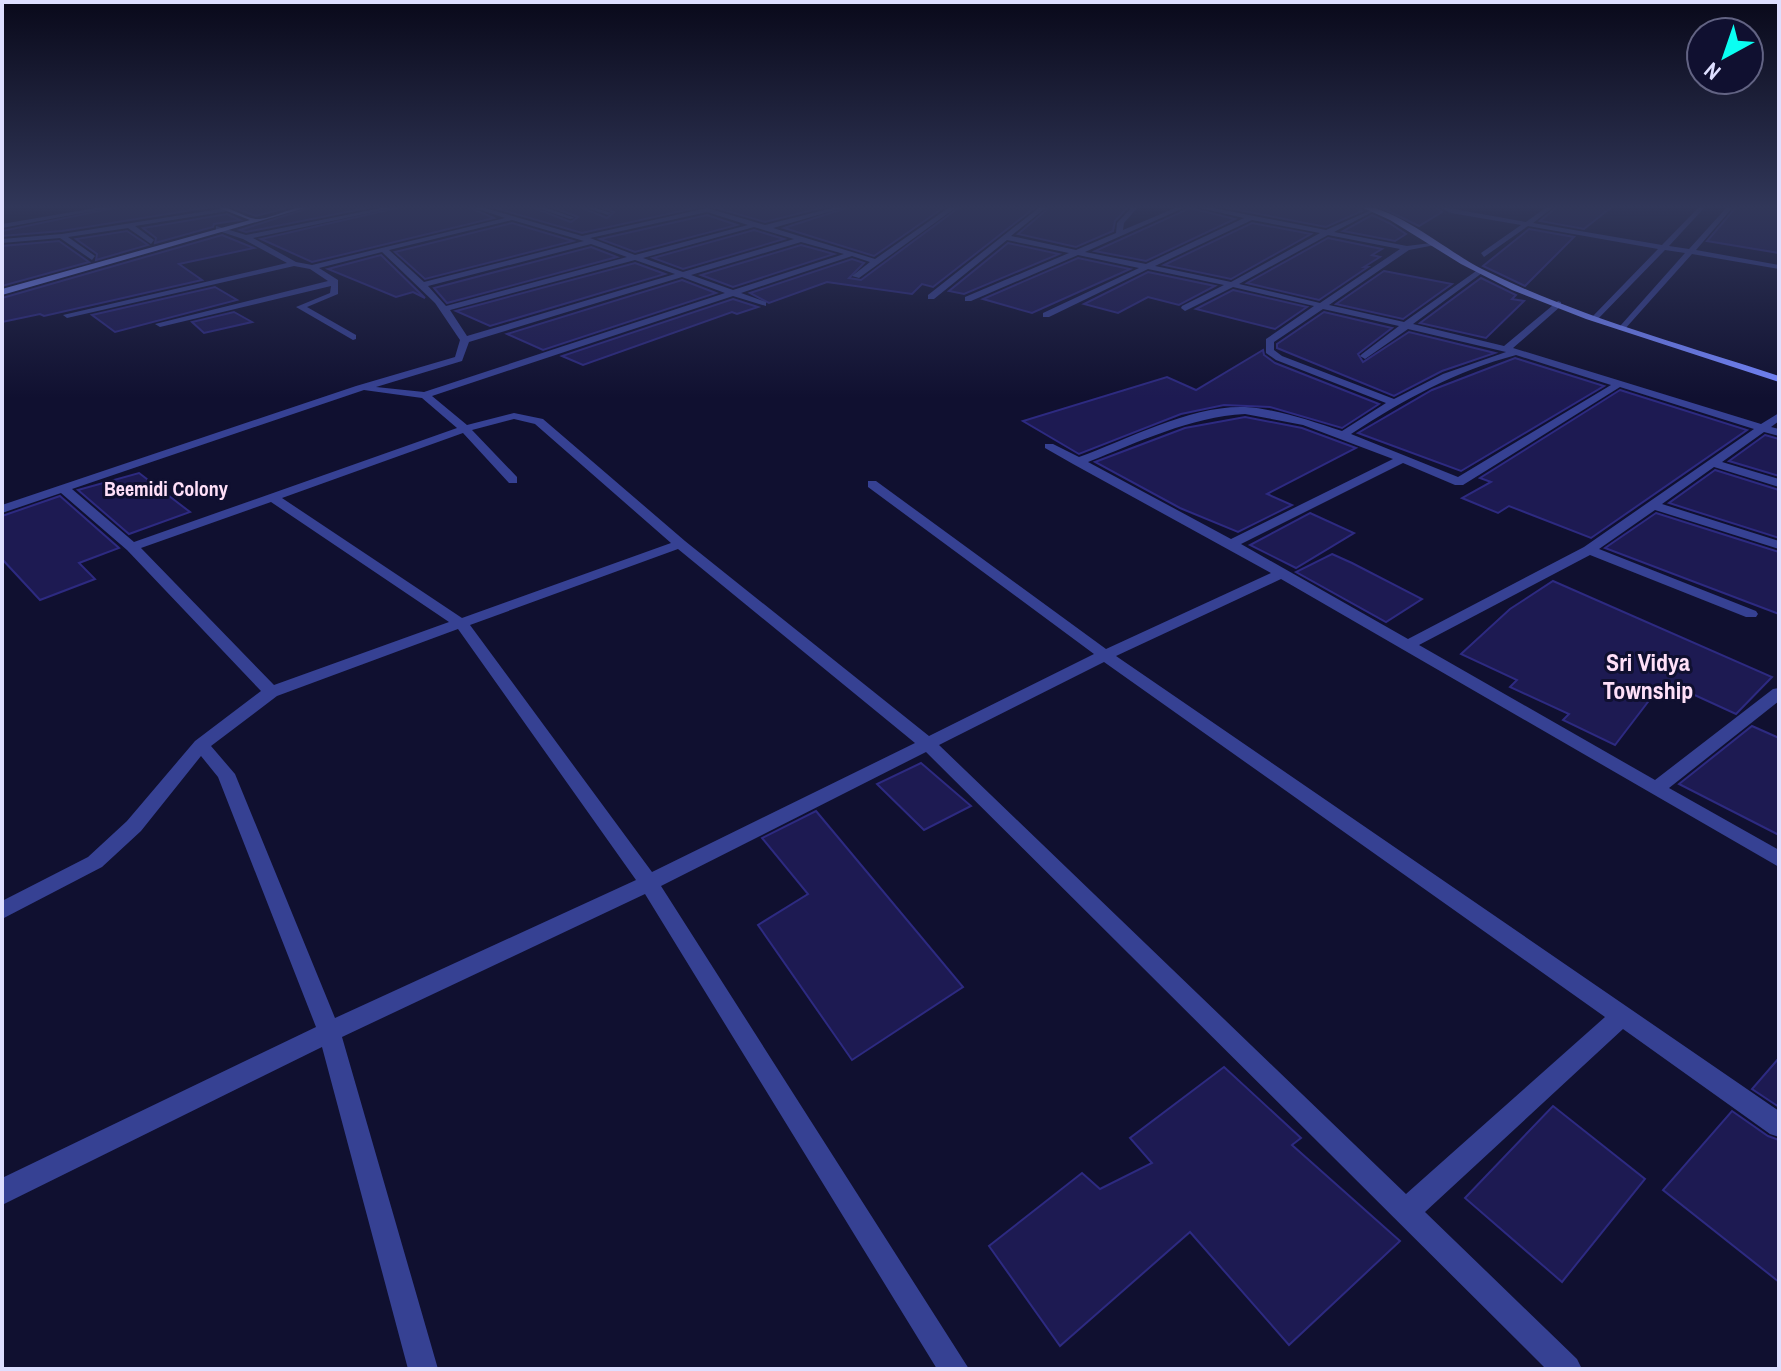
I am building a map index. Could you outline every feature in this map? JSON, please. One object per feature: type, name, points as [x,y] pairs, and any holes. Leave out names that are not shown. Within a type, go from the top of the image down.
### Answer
[{"type":"main road","points":[[2,284],[51,270]]},
{"type":"main road","points":[[2,292],[77,270]]},
{"type":"main road","points":[[1479,271],[1596,318],[1779,379]]},
{"type":"street","points":[[67,315],[267,270]]},
{"type":"street","points":[[317,270],[335,282]]},
{"type":"street","points":[[2,509],[360,388],[459,359],[465,340],[447,308],[408,270]]},
{"type":"street","points":[[425,284],[476,270]]},
{"type":"street","points":[[447,308],[587,270]]},
{"type":"street","points":[[666,270],[763,304]]},
{"type":"street","points":[[465,340],[695,270]]},
{"type":"street","points":[[360,388],[425,395],[804,270]]},
{"type":"street","points":[[856,276],[865,270]]},
{"type":"street","points":[[931,297],[964,270]]},
{"type":"street","points":[[968,299],[1035,270]]},
{"type":"street","points":[[1046,315],[1145,270]]},
{"type":"street","points":[[1159,270],[1511,351],[1779,433]]},
{"type":"street","points":[[1185,308],[1260,270]]},
{"type":"street","points":[[1374,270],[1269,341],[1269,351],[1393,402]]},
{"type":"street","points":[[1596,318],[1644,270]]},
{"type":"street","points":[[1624,327],[1675,270]]},
{"type":"street","points":[[1365,356],[1479,271]]},
{"type":"street","points":[[160,324],[335,282]]},
{"type":"street","points":[[335,282],[334,294],[300,307],[353,337]]},
{"type":"street","points":[[1343,435],[1393,402],[1511,351],[1558,304]]},
{"type":"street","points":[[1077,462],[1222,411],[1285,419],[1343,435],[1459,482],[1619,384]]},
{"type":"street","points":[[425,395],[465,429],[513,480]]},
{"type":"street","points":[[132,547],[465,429],[514,416],[539,421],[680,544],[929,745],[1567,1369]]},
{"type":"street","points":[[1408,645],[1589,550],[1716,464],[1779,416]]},
{"type":"street","points":[[1049,446],[1283,573],[1779,859]]},
{"type":"street","points":[[1231,544],[1401,459]]},
{"type":"street","points":[[1716,464],[1779,483]]},
{"type":"street","points":[[872,484],[1105,655],[1779,1125]]},
{"type":"street","points":[[63,488],[132,547],[271,692]]},
{"type":"street","points":[[273,498],[462,624],[649,883],[954,1369]]},
{"type":"street","points":[[1653,505],[1779,545]]},
{"type":"street","points":[[2,911],[95,862],[134,826],[201,745],[271,692],[680,544]]},
{"type":"street","points":[[1589,550],[1751,614]]},
{"type":"street","points":[[2,1192],[329,1032],[649,883],[1105,655],[1283,573]]},
{"type":"street","points":[[1658,787],[1779,693]]},
{"type":"street","points":[[201,745],[226,774],[329,1032],[423,1369]]},
{"type":"street","points":[[1406,1211],[1622,1016]]},
{"type":"building","points":[[2,270],[60,270],[2,286]]},
{"type":"building","points":[[100,270],[188,270],[202,280],[44,316],[40,314],[2,322],[2,298]]},
{"type":"building","points":[[330,270],[396,270],[425,298],[413,292],[396,297]]},
{"type":"building","points":[[415,270],[460,270],[425,279]]},
{"type":"building","points":[[503,270],[569,270],[447,303],[434,288]]},
{"type":"building","points":[[609,270],[654,270],[665,274],[490,326],[456,311]]},
{"type":"building","points":[[718,270],[785,270],[733,287],[701,275]]},
{"type":"building","points":[[819,270],[857,270],[849,278],[861,280],[875,270],[955,270],[933,287],[922,284],[912,294],[827,282],[769,303],[750,293]]},
{"type":"building","points":[[975,270],[1021,270],[964,294],[949,291]]},
{"type":"building","points":[[1050,270],[1128,270],[1032,313],[983,299]]},
{"type":"building","points":[[1188,270],[1247,270],[1231,279]]},
{"type":"building","points":[[1270,270],[1364,270],[1319,300],[1247,283]]},
{"type":"building","points":[[1491,270],[1541,270],[1525,286]]},
{"type":"building","points":[[1384,271],[1452,284],[1403,319],[1336,304]]},
{"type":"building","points":[[1148,272],[1215,286],[1179,305],[1148,297],[1118,313],[1084,304]]},
{"type":"building","points":[[1481,278],[1516,295],[1512,299],[1524,301],[1486,338],[1420,323]]},
{"type":"building","points":[[682,280],[716,293],[543,350],[507,334]]},
{"type":"building","points":[[215,287],[237,300],[115,332],[92,315]]},
{"type":"building","points":[[1233,290],[1307,307],[1275,329],[1196,309]]},
{"type":"building","points":[[733,299],[758,307],[737,314],[732,312],[583,365],[562,356]]},
{"type":"building","points":[[234,312],[252,322],[204,333],[192,322]]},
{"type":"building","points":[[1324,312],[1392,328],[1358,354],[1363,362],[1409,332],[1495,353],[1442,371],[1394,396],[1277,348],[1277,344]]},
{"type":"building","points":[[1263,350],[1264,355],[1275,363],[1379,404],[1342,428],[1270,407],[1224,405],[1181,414],[1079,454],[1023,421],[1167,377],[1196,390]]},
{"type":"building","points":[[1515,358],[1604,386],[1461,471],[1358,433],[1432,390]]},
{"type":"building","points":[[1620,390],[1747,430],[1591,538],[1509,506],[1498,513],[1462,498],[1491,482],[1480,478]]},
{"type":"building","points":[[1245,417],[1302,428],[1356,448],[1267,494],[1292,505],[1238,532],[1180,508],[1095,462],[1185,428]]},
{"type":"building","points":[[1765,435],[1779,439],[1779,476],[1729,461]]},
{"type":"building","points":[[1715,470],[1779,490],[1779,538],[1669,503]]},
{"type":"building","points":[[139,473],[190,512],[129,534],[78,490]]},
{"type":"building","points":[[60,496],[119,548],[79,563],[95,579],[40,600],[2,559],[2,516]]},
{"type":"building","points":[[1310,513],[1354,533],[1296,568],[1250,545]]},
{"type":"building","points":[[1656,513],[1779,552],[1779,614],[1605,548]]},
{"type":"building","points":[[1332,554],[1422,599],[1386,622],[1296,572]]},
{"type":"building","points":[[1553,581],[1772,677],[1736,714],[1664,681],[1615,745],[1563,720],[1569,714],[1510,687],[1517,680],[1461,654],[1510,609]]},
{"type":"building","points":[[1752,726],[1779,738],[1779,835],[1679,784]]},
{"type":"building","points":[[921,763],[971,806],[924,830],[877,784]]},
{"type":"building","points":[[816,811],[963,987],[852,1060],[758,925],[808,894],[762,838]]},
{"type":"building","points":[[1779,1058],[1779,1107],[1752,1089]]},
{"type":"building","points":[[1224,1067],[1301,1138],[1292,1145],[1400,1241],[1289,1345],[1190,1232],[1060,1346],[989,1246],[1082,1173],[1100,1189],[1152,1163],[1130,1138]]},
{"type":"building","points":[[1553,1106],[1645,1179],[1562,1282],[1465,1198]]},
{"type":"building","points":[[1732,1111],[1779,1140],[1779,1282],[1663,1190]]},
{"type":"district","name":"Beemidi Colony","points":[[166,489]]},
{"type":"district","name":"Sri Vidya Township","points":[[1648,677]]}]
